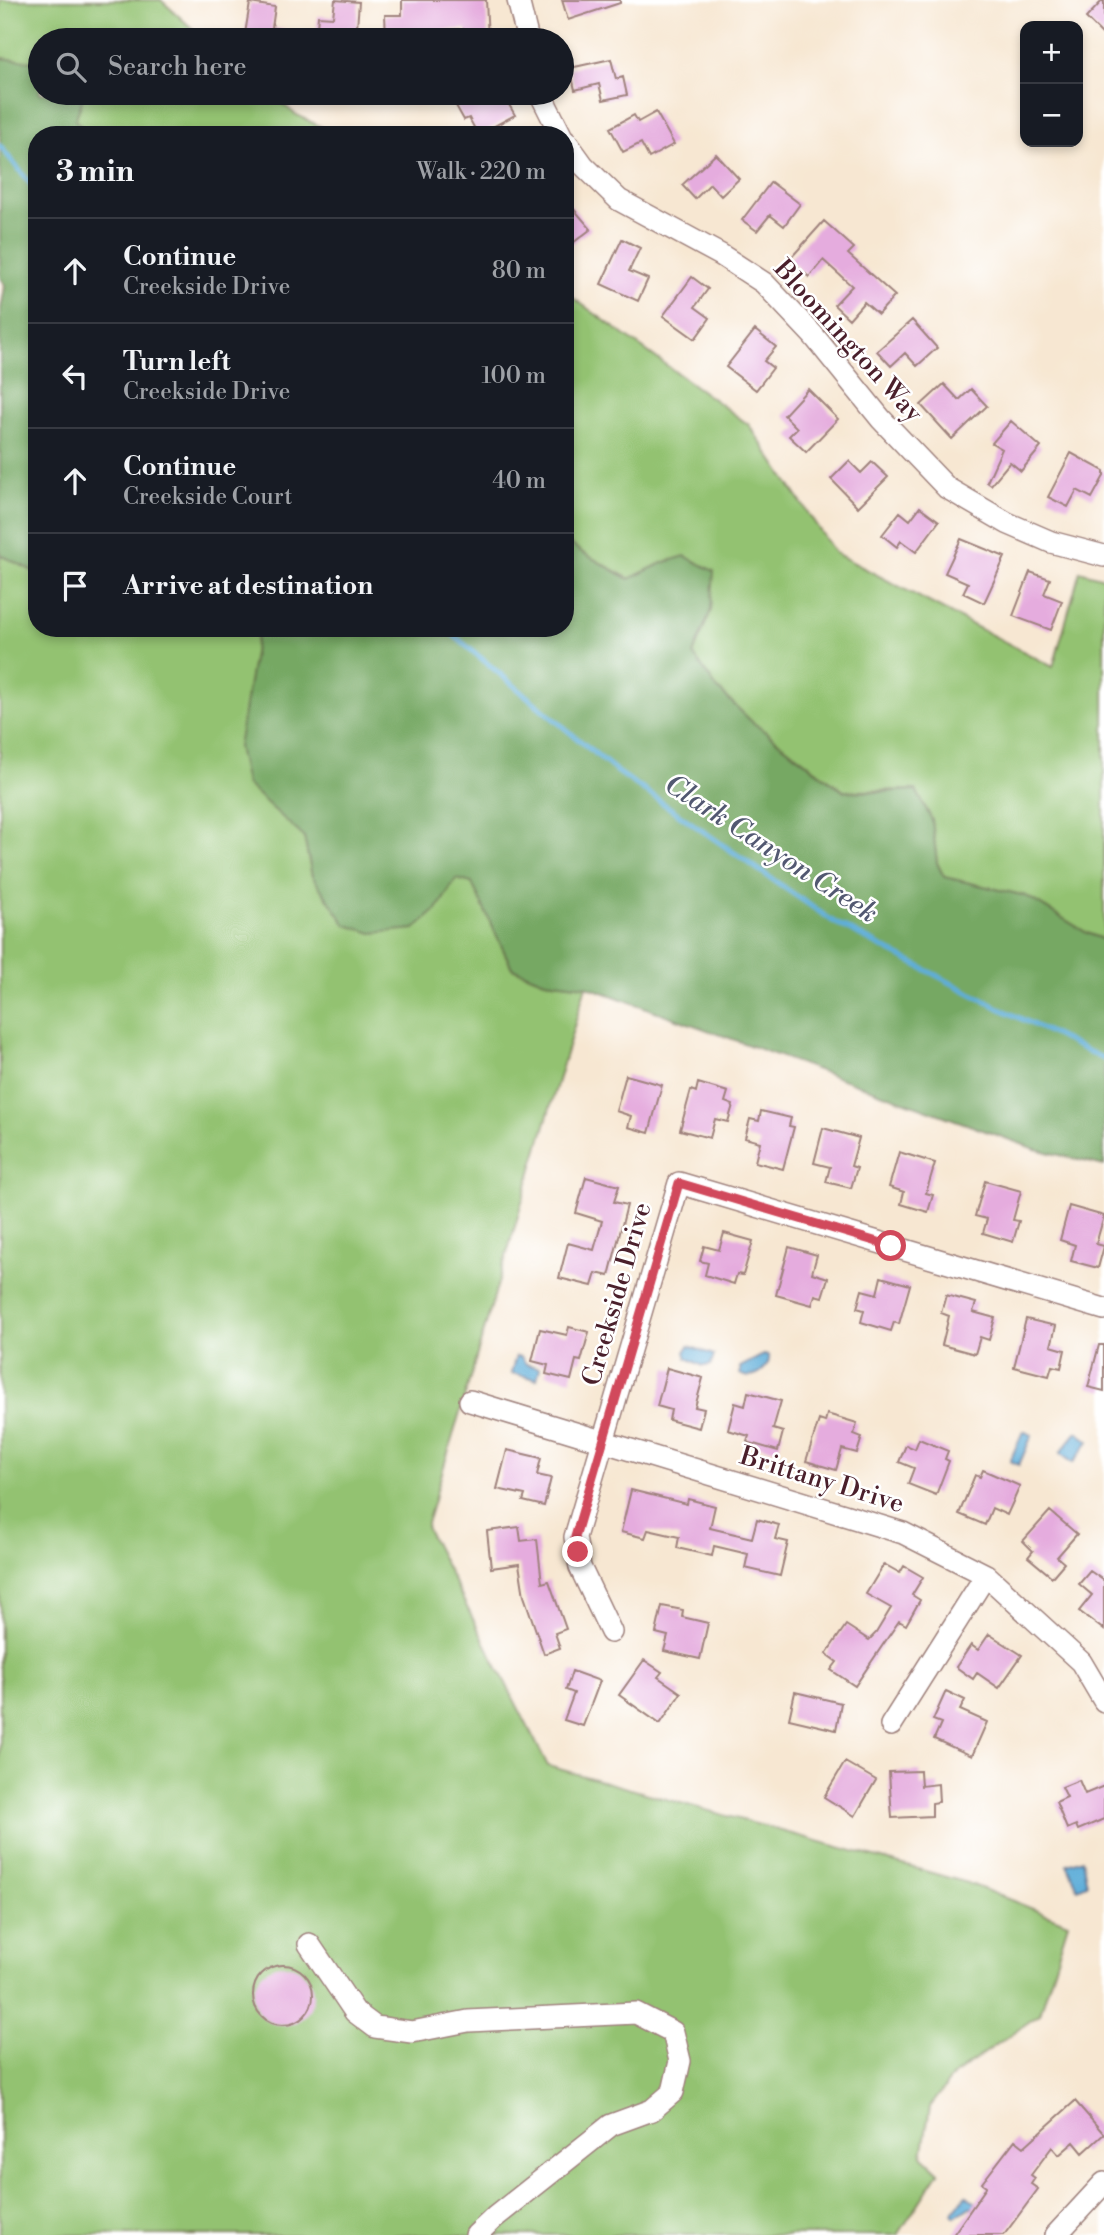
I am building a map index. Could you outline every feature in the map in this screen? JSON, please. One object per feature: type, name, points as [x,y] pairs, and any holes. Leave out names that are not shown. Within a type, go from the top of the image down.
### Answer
[{"type":"street","points":[[518,0],[525,28]]},
{"type":"street","points":[[546,105],[556,126]]},
{"type":"street","name":"Bloomington Way","points":[[574,152],[619,200],[722,255],[764,283],[813,335],[881,419],[947,488],[1007,523],[1040,537],[1104,556]]},
{"type":"street","name":"Creekside Drive","points":[[603,1442],[679,1183],[1104,1309]]},
{"type":"street","name":"Brittany Drive","points":[[470,1401],[903,1533],[986,1575],[1081,1662],[1104,1701]]},
{"type":"street","points":[[603,1442],[575,1537],[580,1567],[611,1632]]},
{"type":"street","points":[[891,1725],[986,1575]]},
{"type":"street","points":[[309,1944],[355,2012],[375,2027],[412,2032],[468,2021],[636,2013],[673,2032],[680,2061],[673,2092],[652,2110],[611,2125],[476,2235]]},
{"type":"street","points":[[1056,2235],[1104,2183]]},
{"type":"green space","points":[[0,0],[161,0],[192,28],[28,28],[28,61],[0,58]]},
{"type":"green space","points":[[0,58],[28,61],[28,105],[81,105],[75,120],[81,126],[28,126],[28,569],[0,555],[0,314],[5,286],[0,277]]},
{"type":"green space","points":[[81,105],[284,105],[319,126],[81,126],[75,120]]},
{"type":"green space","points":[[574,299],[749,425],[835,553],[1053,667],[1080,571],[1104,578],[1104,940],[1087,933],[1026,896],[944,877],[937,863],[932,820],[916,790],[844,791],[751,721],[716,687],[693,654],[711,610],[662,563],[630,579],[574,546]]},
{"type":"green space","points":[[574,546],[629,579],[662,563],[685,556],[714,571],[711,610],[693,654],[716,687],[751,721],[843,791],[916,790],[932,820],[937,863],[944,877],[1026,896],[1087,933],[1104,940],[1104,1166],[1035,1149],[586,986],[545,981],[512,968],[472,883],[456,879],[437,909],[415,929],[372,933],[346,925],[312,876],[304,837],[246,784],[238,747],[257,637],[574,637]]},
{"type":"green space","points":[[0,555],[28,569],[28,637],[257,637],[249,685],[280,813],[304,837],[312,876],[437,909],[456,878],[472,883],[512,968],[545,981],[586,986],[426,1527],[548,1766],[968,1883],[1068,1923],[1040,2014],[955,2074],[930,2107],[922,2156],[939,2172],[898,2235],[0,2235]]},
{"type":"water","points":[[689,1346],[714,1355],[711,1365],[703,1366],[687,1358],[685,1352]]},
{"type":"water","points":[[765,1354],[769,1356],[769,1361],[764,1370],[749,1376],[740,1374],[740,1367]]},
{"type":"water","points":[[516,1356],[521,1357],[526,1364],[540,1368],[537,1379],[511,1373]]},
{"type":"water","points":[[1023,1431],[1032,1435],[1019,1465],[1010,1461]]},
{"type":"water","points":[[1077,1432],[1089,1441],[1073,1463],[1060,1453]]},
{"type":"water","points":[[1082,1859],[1087,1884],[1078,1888],[1067,1864]]},
{"type":"water","points":[[966,2195],[976,2203],[975,2206],[955,2217],[952,2214]]},
{"type":"building","points":[[335,0],[359,2],[357,28],[317,28],[318,16],[333,17]]},
{"type":"building","points":[[402,0],[486,0],[487,28],[386,28],[385,15],[402,15]]},
{"type":"building","points":[[562,0],[620,0],[620,3],[568,20]]},
{"type":"building","points":[[1104,0],[1104,36],[1086,18]]},
{"type":"building","points":[[250,3],[275,7],[272,28],[246,28]]},
{"type":"building","points":[[611,59],[616,79],[623,77],[627,95],[603,100],[599,84],[575,90],[574,67]]},
{"type":"building","points":[[456,105],[509,105],[515,115],[495,126],[473,126],[469,118],[464,120]]},
{"type":"building","points":[[656,112],[674,144],[649,158],[641,143],[623,152],[610,128],[634,115],[638,122]]},
{"type":"building","points":[[716,154],[739,179],[721,196],[710,184],[695,199],[682,185]]},
{"type":"building","points":[[771,182],[800,204],[784,226],[770,215],[757,231],[742,220]]},
{"type":"building","points":[[574,209],[591,229],[574,242]]},
{"type":"building","points":[[824,221],[854,248],[848,254],[895,296],[878,314],[864,302],[849,319],[834,305],[852,286],[823,260],[809,277],[789,260]]},
{"type":"building","points":[[622,239],[640,248],[629,271],[648,279],[638,301],[601,284]]},
{"type":"building","points":[[692,277],[708,289],[695,307],[710,318],[695,339],[663,316]]},
{"type":"building","points":[[912,320],[937,348],[917,366],[905,353],[891,366],[877,351]]},
{"type":"building","points":[[755,330],[776,347],[764,361],[773,368],[756,390],[726,367]]},
{"type":"building","points":[[944,384],[959,400],[971,389],[987,406],[952,439],[921,405]]},
{"type":"building","points":[[808,389],[838,419],[806,452],[789,436],[797,428],[784,415]]},
{"type":"building","points":[[1011,421],[1041,447],[1021,471],[1010,462],[991,485],[987,482],[1002,449],[992,443]]},
{"type":"building","points":[[1071,453],[1104,471],[1104,476],[1092,498],[1077,490],[1068,507],[1048,497]]},
{"type":"building","points":[[849,461],[861,473],[872,462],[888,477],[858,507],[831,479]]},
{"type":"building","points":[[920,507],[939,521],[916,552],[901,541],[897,547],[882,535],[900,512],[910,520]]},
{"type":"building","points":[[961,539],[1005,557],[984,603],[963,593],[968,583],[945,573]]},
{"type":"building","points":[[1030,572],[1050,579],[1044,594],[1062,601],[1051,630],[1013,616]]},
{"type":"building","points":[[626,1075],[662,1085],[649,1133],[628,1127],[631,1116],[616,1111]]},
{"type":"building","points":[[698,1083],[728,1092],[725,1102],[733,1105],[728,1122],[715,1119],[710,1138],[680,1130],[691,1090],[696,1092]]},
{"type":"building","points":[[761,1111],[791,1118],[789,1126],[794,1127],[783,1169],[755,1162],[760,1142],[745,1138],[750,1119],[759,1121]]},
{"type":"building","points":[[823,1128],[859,1138],[851,1166],[857,1168],[851,1188],[826,1182],[830,1167],[814,1163]]},
{"type":"building","points":[[899,1152],[935,1163],[926,1193],[933,1195],[928,1212],[901,1204],[904,1192],[889,1187]]},
{"type":"building","points":[[586,1177],[619,1186],[614,1202],[627,1205],[609,1276],[596,1273],[592,1286],[559,1278],[568,1243],[594,1250],[602,1221],[576,1213]]},
{"type":"building","points":[[985,1181],[1021,1191],[1013,1220],[1019,1221],[1013,1242],[983,1233],[987,1219],[975,1216]]},
{"type":"building","points":[[1069,1206],[1104,1216],[1096,1244],[1104,1246],[1098,1268],[1071,1261],[1075,1245],[1060,1240]]},
{"type":"building","points":[[724,1233],[753,1241],[743,1275],[737,1274],[734,1284],[705,1275],[708,1263],[700,1261],[704,1246],[719,1250]]},
{"type":"building","points":[[789,1247],[817,1255],[812,1273],[828,1278],[822,1297],[815,1295],[812,1305],[776,1295]]},
{"type":"building","points":[[881,1277],[910,1285],[899,1324],[894,1322],[891,1331],[861,1322],[864,1310],[857,1308],[862,1290],[877,1294]]},
{"type":"building","points":[[946,1295],[976,1303],[973,1312],[995,1318],[989,1340],[980,1337],[975,1354],[942,1345],[949,1316],[941,1313]]},
{"type":"building","points":[[1026,1319],[1056,1326],[1051,1346],[1065,1350],[1061,1368],[1052,1366],[1049,1376],[1014,1367]]},
{"type":"building","points":[[569,1327],[589,1332],[581,1361],[576,1360],[571,1380],[546,1374],[548,1365],[532,1361],[540,1329],[567,1335]]},
{"type":"building","points":[[1099,1345],[1104,1345],[1104,1391],[1088,1387]]},
{"type":"building","points":[[667,1368],[703,1378],[695,1407],[704,1409],[699,1428],[669,1420],[671,1410],[657,1406]]},
{"type":"building","points":[[748,1392],[781,1401],[773,1429],[783,1432],[778,1451],[747,1442],[749,1436],[728,1430],[735,1403],[745,1406]]},
{"type":"building","points":[[827,1414],[857,1423],[854,1434],[862,1437],[857,1453],[842,1449],[836,1470],[806,1461],[819,1420],[825,1422]]},
{"type":"building","points":[[919,1439],[948,1451],[945,1459],[949,1461],[936,1495],[908,1484],[914,1468],[899,1462],[906,1445],[915,1449]]},
{"type":"building","points":[[507,1450],[541,1458],[537,1475],[551,1478],[544,1506],[523,1501],[525,1495],[497,1489]]},
{"type":"building","points":[[983,1470],[1020,1486],[1007,1515],[992,1508],[985,1525],[959,1514],[975,1475],[980,1477]]},
{"type":"building","points":[[631,1490],[687,1504],[688,1499],[715,1506],[710,1528],[752,1538],[757,1519],[779,1525],[775,1539],[788,1542],[780,1576],[745,1568],[748,1554],[714,1546],[712,1556],[677,1548],[679,1537],[648,1530],[645,1538],[621,1532]]},
{"type":"building","points":[[1050,1511],[1077,1534],[1057,1557],[1064,1563],[1052,1577],[1028,1557],[1033,1551],[1023,1541]]},
{"type":"building","points":[[519,1527],[521,1541],[537,1539],[542,1583],[549,1581],[566,1629],[555,1633],[560,1648],[544,1654],[524,1596],[519,1564],[491,1568],[487,1531]]},
{"type":"building","points":[[884,1564],[900,1573],[904,1566],[923,1577],[912,1595],[920,1600],[906,1625],[899,1621],[855,1686],[831,1670],[837,1662],[826,1654],[846,1625],[869,1640],[876,1633],[891,1608],[866,1594]]},
{"type":"building","points":[[1090,1571],[1104,1579],[1104,1630],[1079,1611],[1092,1595],[1079,1584]]},
{"type":"building","points":[[662,1606],[683,1610],[682,1617],[708,1623],[700,1659],[664,1651],[668,1636],[656,1633]]},
{"type":"building","points":[[989,1634],[1022,1655],[999,1688],[977,1673],[973,1679],[956,1667],[971,1645],[978,1650]]},
{"type":"building","points":[[644,1660],[662,1672],[658,1677],[681,1693],[660,1724],[619,1695]]},
{"type":"building","points":[[572,1671],[600,1681],[583,1726],[564,1720],[574,1693],[566,1690]]},
{"type":"building","points":[[946,1691],[965,1700],[960,1710],[987,1722],[972,1756],[934,1739],[941,1723],[933,1720]]},
{"type":"building","points":[[795,1692],[841,1703],[836,1730],[789,1719]]},
{"type":"building","points":[[845,1762],[876,1780],[855,1816],[824,1797]]},
{"type":"building","points":[[920,1771],[921,1786],[938,1784],[939,1802],[932,1803],[932,1816],[892,1818],[889,1772]]},
{"type":"building","points":[[1079,1780],[1085,1794],[1104,1786],[1104,1819],[1078,1830],[1076,1825],[1067,1829],[1056,1802],[1067,1797],[1062,1787]]},
{"type":"building","points":[[283,1965],[300,1970],[308,1978],[313,1995],[308,2012],[300,2020],[283,2025],[266,2020],[258,2012],[253,1995],[258,1978],[266,1970]]},
{"type":"building","points":[[1075,2101],[1104,2134],[1083,2153],[1074,2142],[1059,2155],[1052,2147],[1031,2175],[1035,2178],[1031,2184],[1038,2189],[1004,2235],[953,2235],[985,2189],[986,2186],[982,2183],[1015,2140],[1024,2147]]},
{"type":"waterway","name":"Clark Canyon Creek","points":[[0,146],[28,181]]},
{"type":"waterway","name":"Clark Canyon Creek","points":[[456,637],[615,770],[834,922],[1104,1059]]},
{"type":"route","points":[[578,1552],[575,1537],[679,1183],[891,1246]]}]
